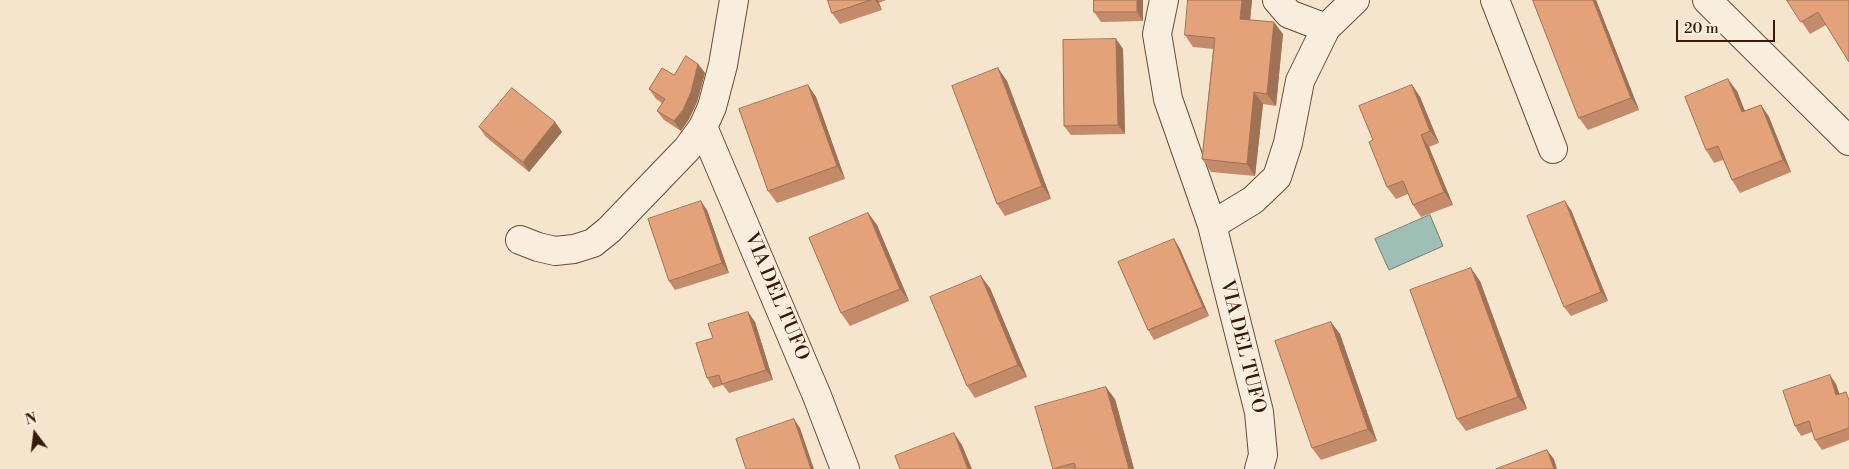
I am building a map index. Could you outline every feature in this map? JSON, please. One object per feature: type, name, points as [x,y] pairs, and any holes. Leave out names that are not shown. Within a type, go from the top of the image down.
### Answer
[{"type":"street","points":[[520,240],[555,251],[574,249],[592,243],[609,230],[687,149],[704,127],[712,107],[723,65],[734,0]]},
{"type":"street","name":"VIA DEL TUFO","points":[[1164,0],[1157,34],[1168,99],[1212,225],[1260,412],[1264,464]]},
{"type":"street","points":[[1277,0],[1290,14],[1326,28]]},
{"type":"street","points":[[1212,225],[1253,200],[1277,177],[1288,143],[1300,81],[1326,28],[1355,0]]},
{"type":"street","points":[[1495,0],[1553,149]]},
{"type":"street","points":[[1707,0],[1849,141]]},
{"type":"street","name":"VIA DEL TUFO","points":[[704,127],[817,396],[845,469]]},
{"type":"water","points":[[1430,215],[1443,246],[1389,270],[1375,239]]},
{"type":"building","points":[[828,0],[871,0],[832,13]]},
{"type":"building","points":[[1094,0],[1137,0],[1137,12],[1094,12]]},
{"type":"building","points":[[1188,0],[1242,0],[1240,19],[1274,22],[1267,94],[1254,92],[1247,164],[1202,159],[1215,38],[1185,35]]},
{"type":"building","points":[[1533,0],[1593,0],[1631,98],[1579,118]]},
{"type":"building","points":[[1787,0],[1849,0],[1849,62],[1818,12],[1801,22]]},
{"type":"building","points":[[1116,39],[1118,125],[1064,126],[1063,40]]},
{"type":"building","points":[[686,56],[698,64],[691,92],[683,110],[674,121],[657,111],[665,99],[649,89],[662,68],[674,75]]},
{"type":"building","points":[[998,68],[1042,186],[997,204],[952,86]]},
{"type":"building","points":[[1728,79],[1742,112],[1761,105],[1783,160],[1732,180],[1718,146],[1706,150],[1685,97]]},
{"type":"building","points":[[808,85],[837,166],[768,191],[739,109]]},
{"type":"building","points":[[1412,85],[1430,131],[1421,135],[1444,192],[1413,205],[1403,181],[1387,187],[1369,142],[1373,140],[1359,106]]},
{"type":"building","points":[[512,88],[555,122],[523,162],[479,127]]},
{"type":"building","points":[[701,201],[722,263],[669,281],[648,219]]},
{"type":"building","points":[[1565,201],[1601,292],[1564,307],[1527,216]]},
{"type":"building","points":[[868,213],[900,289],[841,313],[809,238]]},
{"type":"building","points":[[1174,239],[1203,307],[1148,330],[1118,262]]},
{"type":"building","points":[[1471,268],[1518,397],[1457,419],[1410,290]]},
{"type":"building","points":[[981,276],[1018,365],[967,386],[930,297]]},
{"type":"building","points":[[748,312],[766,370],[722,384],[719,375],[707,378],[696,343],[713,338],[708,324]]},
{"type":"building","points":[[1331,322],[1368,429],[1312,448],[1275,341]]},
{"type":"building","points":[[1830,375],[1836,395],[1846,392],[1849,400],[1849,428],[1815,440],[1809,421],[1795,426],[1783,391]]},
{"type":"building","points":[[1106,387],[1129,469],[1076,469],[1074,463],[1053,469],[1035,407]]},
{"type":"building","points":[[794,419],[811,469],[746,469],[736,439]]},
{"type":"building","points":[[954,433],[968,469],[900,469],[895,456]]},
{"type":"building","points":[[1547,450],[1554,469],[1496,469]]}]
